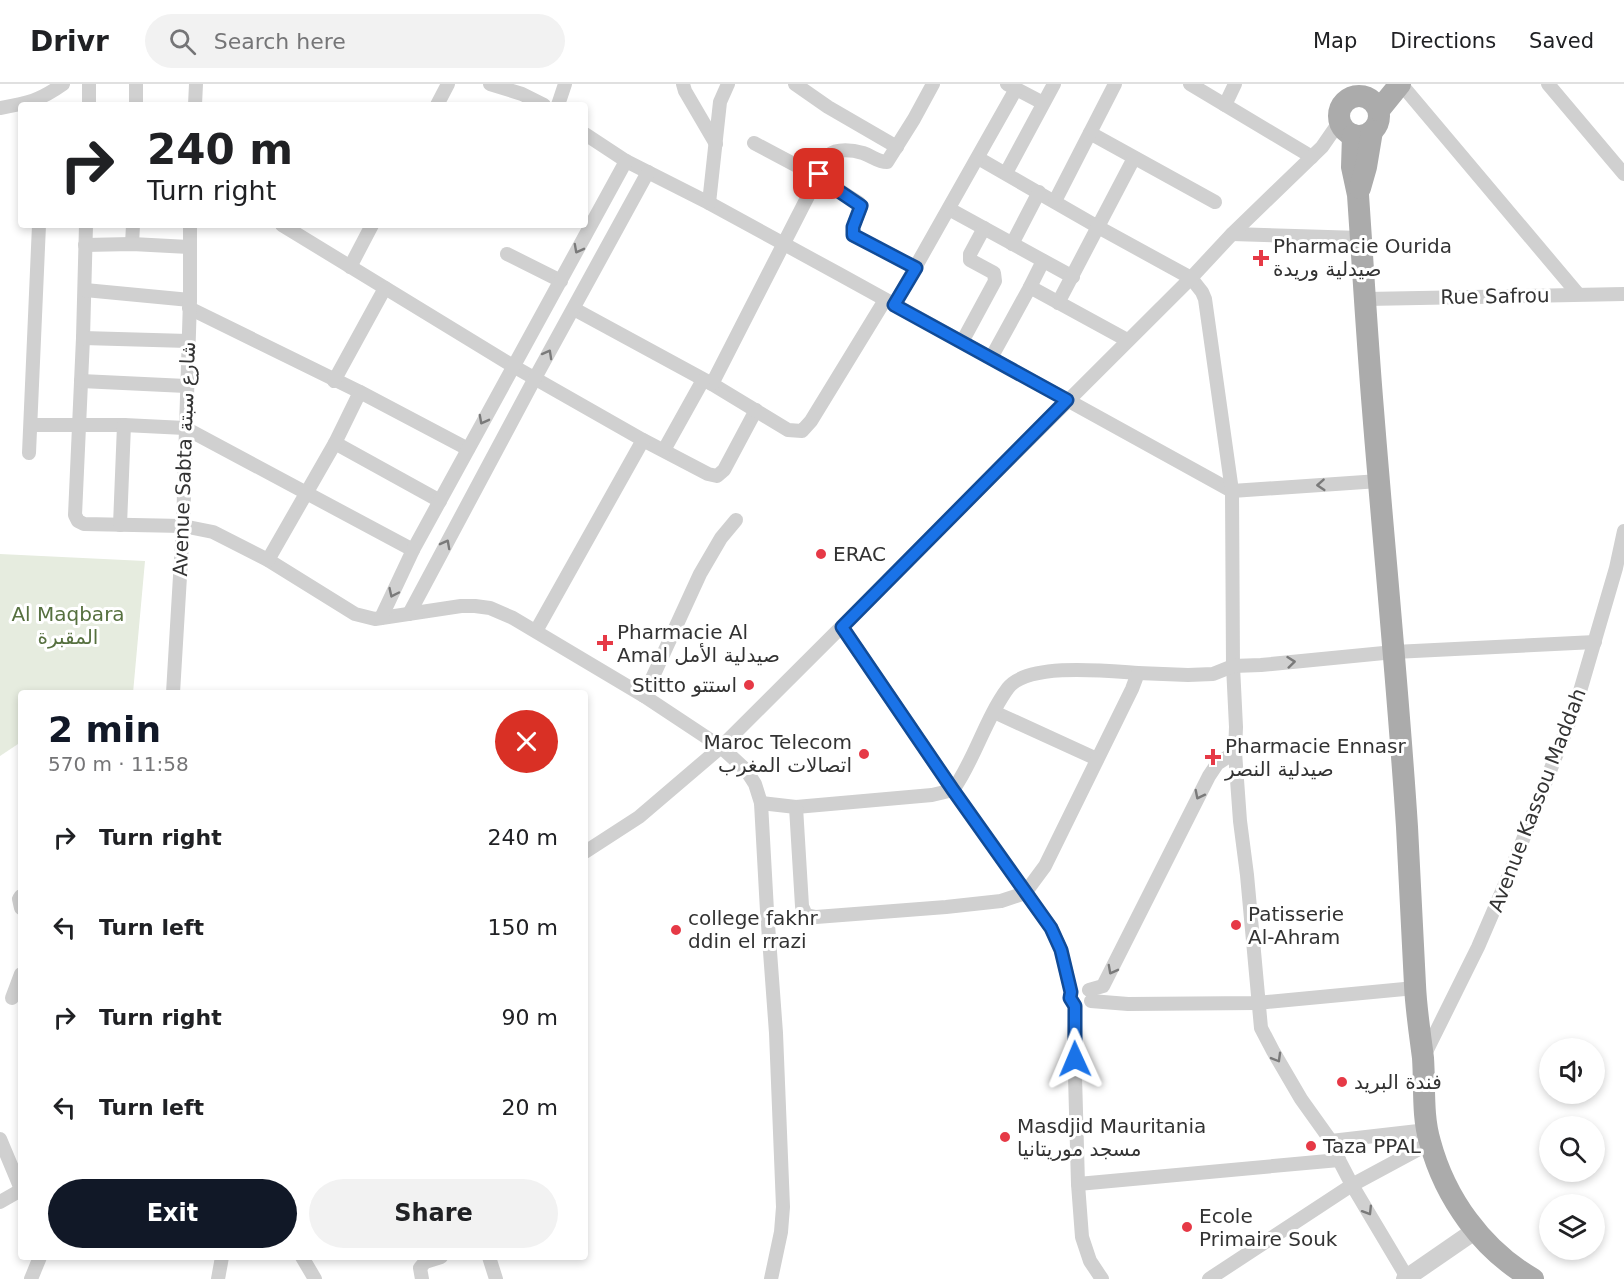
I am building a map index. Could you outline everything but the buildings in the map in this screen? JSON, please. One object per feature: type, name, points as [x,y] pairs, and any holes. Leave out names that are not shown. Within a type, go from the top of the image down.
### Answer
[{"type":"main road","points":[[1400,84],[1361,116],[1352,167],[1358,195],[1394,652],[1408,847],[1415,988],[1428,1136],[1437,1166],[1460,1210],[1490,1246],[1506,1261],[1533,1279]]},
{"type":"street","points":[[31,102],[42,98],[63,84]]},
{"type":"street","points":[[89,84],[89,102]]},
{"type":"street","points":[[136,84],[136,102]]},
{"type":"street","points":[[195,102],[196,84]]},
{"type":"street","points":[[439,102],[448,84]]},
{"type":"street","points":[[490,84],[522,94],[538,102]]},
{"type":"street","points":[[559,102],[566,84]]},
{"type":"street","points":[[683,84],[716,144]]},
{"type":"street","points":[[709,203],[720,102],[728,84]]},
{"type":"street","points":[[795,84],[828,107],[897,147]]},
{"type":"street","points":[[664,450],[707,382],[783,245],[829,155],[833,152],[860,152],[885,163],[890,159],[933,84]]},
{"type":"street","points":[[1006,173],[1054,84]]},
{"type":"street","points":[[1055,201],[1115,84]]},
{"type":"street","points":[[1225,105],[1235,84]]},
{"type":"street","points":[[1400,84],[1578,294]]},
{"type":"street","points":[[1548,84],[1624,174]]},
{"type":"street","points":[[1194,85],[1225,105],[1317,152]]},
{"type":"street","points":[[574,309],[707,382],[788,430],[802,431],[812,421],[890,303],[916,268],[978,158],[1012,87],[1043,103]]},
{"type":"street","points":[[0,108],[18,105]]},
{"type":"street","points":[[588,850],[639,817],[721,747],[1191,278],[1232,234],[1317,152],[1361,116]]},
{"type":"street","points":[[1090,133],[1215,202]]},
{"type":"street","points":[[588,136],[626,161],[709,203],[1232,491],[1379,480]]},
{"type":"street","points":[[754,143],[818,177],[861,206],[853,227],[853,235],[916,268]]},
{"type":"street","points":[[978,158],[1191,278],[1202,292],[1208,307],[1232,491],[1235,752],[1261,1028],[1301,1099],[1330,1141],[1352,1185],[1407,1278],[1476,1230]]},
{"type":"street","points":[[1058,303],[1134,158]]},
{"type":"street","points":[[381,618],[413,550],[626,161]]},
{"type":"street","points":[[409,614],[648,172]]},
{"type":"street","points":[[1012,244],[1039,192]]},
{"type":"street","points":[[949,209],[1073,277]]},
{"type":"street","points":[[29,453],[39,228]]},
{"type":"street","points":[[86,228],[76,519],[78,521],[84,524],[183,526],[213,532],[268,560],[355,614],[368,619],[462,606],[475,606],[501,612],[644,696],[721,747],[746,770],[755,784],[761,803],[776,1033],[783,1207],[781,1232],[771,1279]]},
{"type":"street","points":[[132,244],[133,228]]},
{"type":"street","name":"Avenue Sabta شارع سبتة","points":[[173,690],[183,526],[190,228]]},
{"type":"street","points":[[287,228],[513,366],[708,474],[717,476],[724,470],[756,410]]},
{"type":"street","points":[[350,267],[370,228]]},
{"type":"street","points":[[962,342],[995,281],[994,273],[970,260],[970,254],[984,228]]},
{"type":"street","points":[[1232,234],[1361,238]]},
{"type":"street","points":[[85,246],[132,244],[189,247]]},
{"type":"street","points":[[507,254],[561,281]]},
{"type":"street","points":[[991,358],[1043,261]]},
{"type":"street","points":[[334,381],[385,288]]},
{"type":"street","points":[[1030,288],[1127,340]]},
{"type":"street","points":[[85,290],[189,304],[468,449]]},
{"type":"street","name":"Rue Safrou","points":[[1366,299],[1624,294]]},
{"type":"street","points":[[83,338],[188,341]]},
{"type":"street","points":[[81,381],[186,386]]},
{"type":"street","points":[[268,560],[335,443],[360,393]]},
{"type":"street","points":[[31,425],[124,425],[185,429],[413,550]]},
{"type":"street","points":[[120,525],[124,425]]},
{"type":"street","points":[[536,631],[643,440]]},
{"type":"street","points":[[335,443],[440,501]]},
{"type":"street","points":[[644,696],[700,574],[721,538],[736,520]]},
{"type":"street","name":"Avenue Kassou Maddah","points":[[1423,1059],[1474,956],[1509,875],[1575,705],[1616,568],[1624,531]]},
{"type":"street","points":[[842,627],[1051,928],[1061,950],[1071,992],[1070,998],[1075,1006],[1078,1184],[1082,1237],[1090,1261],[1102,1279]]},
{"type":"street","points":[[761,803],[796,807],[932,795],[953,790],[963,776],[1009,686],[1038,673],[1083,670],[1213,674],[1233,666],[1394,652],[1594,642]]},
{"type":"street","points":[[796,807],[802,906],[806,915],[816,917],[946,907],[1001,901],[1025,893],[1045,866],[1138,673]]},
{"type":"street","points":[[994,712],[1097,759]]},
{"type":"street","points":[[1075,1006],[1086,1007],[1090,996],[1103,986],[1209,776],[1217,764],[1235,752]]},
{"type":"street","points":[[11,998],[18,981]]},
{"type":"street","points":[[1071,992],[1078,987],[1084,987],[1090,996],[1128,1004],[1257,1004],[1415,988]]},
{"type":"street","points":[[1330,1141],[1428,1136]]},
{"type":"street","points":[[1209,1279],[1428,1136]]},
{"type":"street","points":[[0,1138],[18,1183]]},
{"type":"street","points":[[1078,1184],[1339,1160]]},
{"type":"street","points":[[0,1202],[18,1192]]},
{"type":"street","points":[[31,1279],[39,1260]]},
{"type":"street","points":[[218,1279],[221,1260]]},
{"type":"street","points":[[304,1260],[315,1279]]},
{"type":"street","points":[[422,1279],[420,1268],[425,1262],[431,1260]]},
{"type":"street","points":[[490,1260],[496,1279]]},
{"type":"green space","name":"Al Maqbara المقبرة","points":[[0,554],[145,561],[133,690],[18,690],[18,744],[0,756]]},
{"type":"place","name":"Pharmacie Ourida صيدلية وريدة","points":[[1261,258]]},
{"type":"place","name":"ERAC","points":[[821,554]]},
{"type":"place","name":"Pharmacie Al Amal صيدلية الأمل","points":[[605,643]]},
{"type":"place","name":"Stitto استتو","points":[[749,685]]},
{"type":"place","name":"Maroc Telecom اتصالات المغرب","points":[[864,754]]},
{"type":"place","name":"Pharmacie Ennasr صيدلية النصر","points":[[1213,757]]},
{"type":"place","name":"Patisserie Al-Ahram","points":[[1236,925]]},
{"type":"place","name":"college fakhr ddin el rrazi","points":[[676,930]]},
{"type":"place","name":"فندة البريد","points":[[1342,1082]]},
{"type":"place","name":"Masdjid Mauritania مسجد موريتانيا","points":[[1005,1137]]},
{"type":"place","name":"Taza PPAL","points":[[1311,1146]]},
{"type":"place","name":"Ecole Primaire Souk","points":[[1187,1227]]},
{"type":"route","points":[[819,174],[818,177],[861,206],[853,227],[853,235],[916,268],[894,305],[1067,400],[842,627],[1051,928],[1061,950],[1071,992],[1070,998],[1075,1006],[1075,1059]]}]
